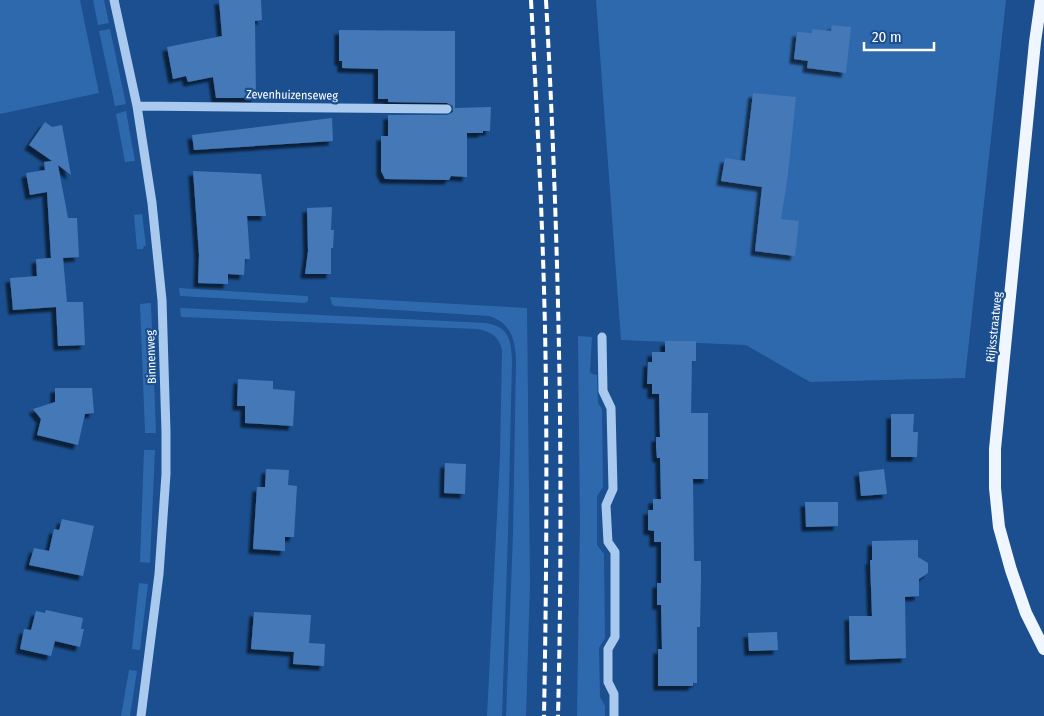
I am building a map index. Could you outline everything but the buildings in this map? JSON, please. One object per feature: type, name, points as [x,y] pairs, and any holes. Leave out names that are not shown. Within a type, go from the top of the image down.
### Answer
[{"type":"main road","name":"Rijksstraatweg","points":[[1041,0],[1034,52],[996,439],[995,488],[999,526],[1011,570],[1026,613],[1044,649]]},
{"type":"street","name":"Binnenweg","points":[[114,0],[137,106],[152,203],[162,300],[166,474],[159,574],[141,716]]},
{"type":"street","name":"Zevenhuizenseweg","points":[[137,106],[447,109]]},
{"type":"street","points":[[602,337],[603,391],[611,408],[613,488],[606,505],[608,542],[615,552],[615,637],[608,650],[608,682],[614,694],[614,716]]},
{"type":"shaded area","points":[[0,0],[80,0],[99,93],[0,114]]},
{"type":"shaded area","points":[[93,0],[104,0],[109,23],[98,25]]},
{"type":"shaded area","points":[[596,0],[1006,0],[965,378],[810,382],[746,345],[621,340]]},
{"type":"shaded area","points":[[110,29],[126,104],[115,106],[99,31]]},
{"type":"shaded area","points":[[126,111],[135,161],[125,162],[116,114]]},
{"type":"shaded area","points":[[142,214],[146,246],[143,249],[137,249],[134,215]]},
{"type":"shaded area","points":[[179,288],[308,296],[308,301],[305,303],[180,296]]},
{"type":"shaded area","points":[[330,297],[527,308],[530,583],[526,716],[506,716],[513,534],[516,360],[513,339],[507,327],[489,316],[334,306]]},
{"type":"shaded area","points":[[151,303],[156,433],[145,433],[140,304]]},
{"type":"shaded area","points":[[180,308],[486,323],[504,331],[511,346],[512,361],[502,716],[487,716],[500,455],[502,350],[497,338],[491,333],[478,329],[181,317]]},
{"type":"shaded area","points":[[578,336],[592,337],[590,372],[597,375],[598,403],[602,409],[603,487],[597,496],[597,545],[604,554],[605,638],[599,648],[600,697],[605,706],[605,716],[577,716],[580,525]]},
{"type":"shaded area","points":[[144,450],[155,450],[150,563],[140,562]]},
{"type":"shaded area","points":[[139,583],[148,584],[140,650],[132,649]]},
{"type":"shaded area","points":[[129,670],[137,671],[130,716],[121,716]]},
{"type":"railway","points":[[531,0],[541,198],[545,347],[544,716]]},
{"type":"railway","points":[[546,0],[559,358],[560,626],[558,716]]}]
